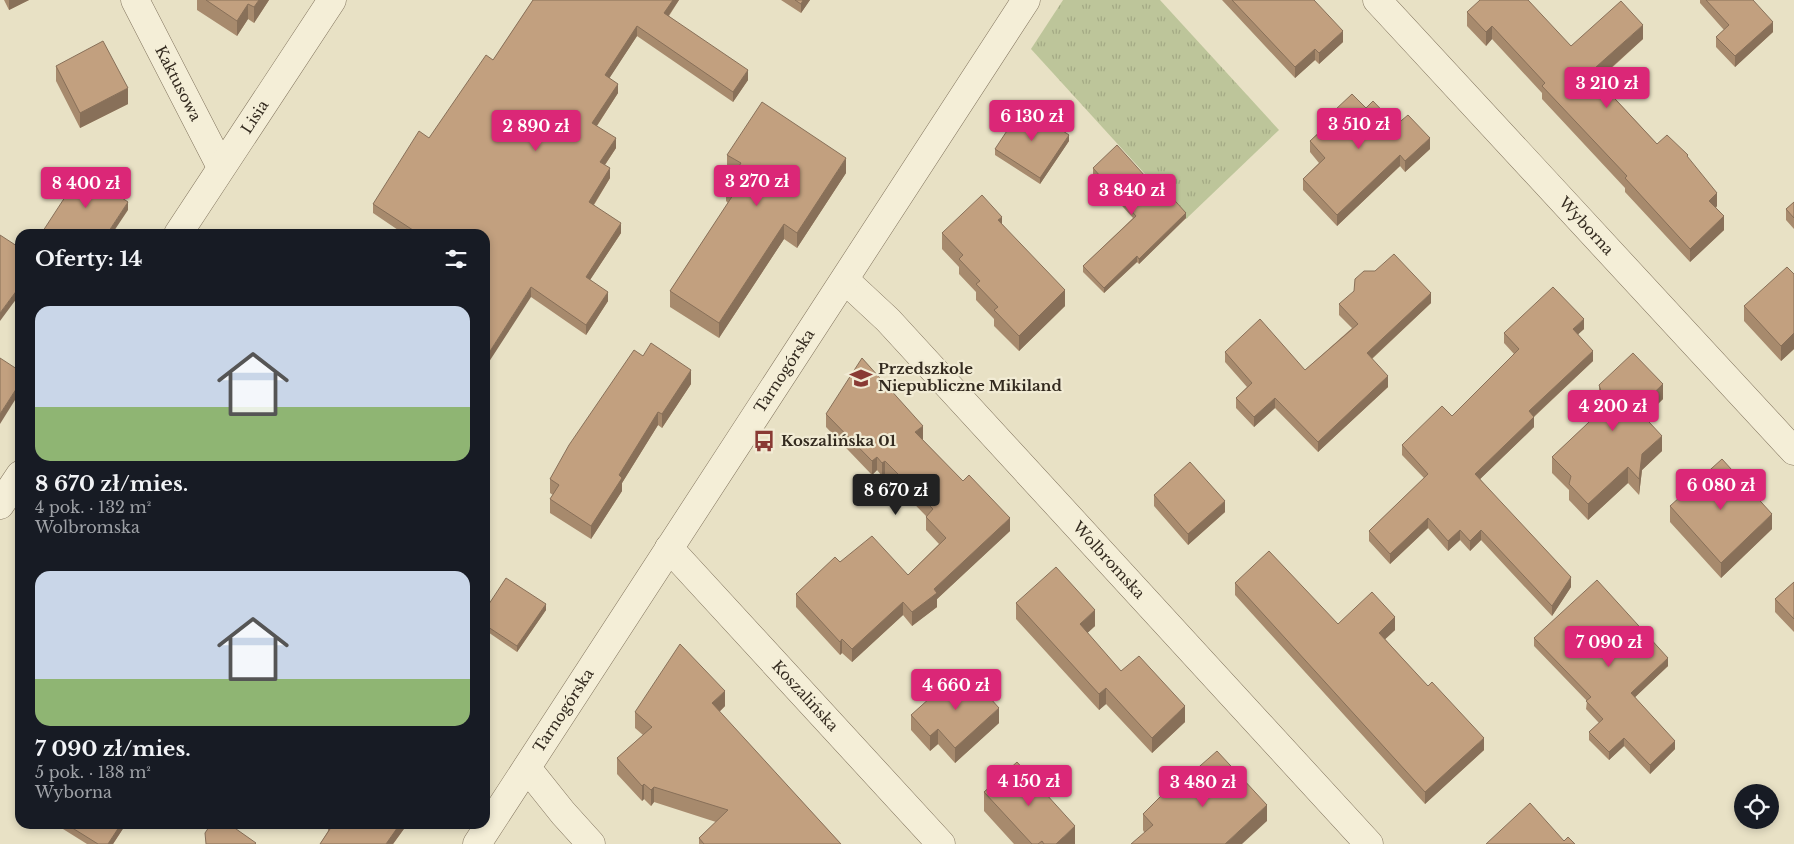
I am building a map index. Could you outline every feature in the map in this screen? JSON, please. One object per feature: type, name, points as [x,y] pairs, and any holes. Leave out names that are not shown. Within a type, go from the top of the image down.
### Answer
[{"type":"street","name":"Kaktusowa","points":[[135,0],[221,167]]},
{"type":"street","name":"Lisia","points":[[181,229],[332,0]]},
{"type":"street","name":"Tarnogórska","points":[[490,824],[1026,0]]},
{"type":"street","name":"Wyborna","points":[[1377,0],[1794,451]]},
{"type":"street","name":"Wolbromska","points":[[845,280],[888,320],[1369,844]]},
{"type":"street","points":[[0,505],[15,482]]},
{"type":"street","name":"Koszalińska","points":[[669,548],[941,844]]},
{"type":"street","points":[[527,768],[591,844]]},
{"type":"street","name":"Tarnogórska","points":[[477,844],[487,829]]},
{"type":"green space","points":[[1063,0],[1160,0],[1279,130],[1186,219],[1031,49]]},
{"type":"building","points":[[206,0],[259,0],[254,7],[248,4],[237,21]]},
{"type":"building","points":[[533,0],[673,0],[664,13],[748,70],[733,92],[637,26],[605,75],[618,84],[592,123],[616,138],[600,162],[610,168],[589,202],[621,223],[586,277],[608,292],[586,325],[531,287],[490,351],[490,229],[411,229],[373,204],[419,131],[429,138],[486,55],[493,60]]},
{"type":"building","points":[[795,0],[803,0],[801,4]]},
{"type":"building","points":[[1232,0],[1314,0],[1343,31],[1319,53],[1315,49],[1295,67]]},
{"type":"building","points":[[1480,0],[1528,0],[1571,46],[1621,1],[1643,25],[1596,67],[1609,80],[1603,86],[1657,144],[1667,135],[1688,155],[1717,193],[1709,201],[1724,216],[1690,249],[1625,178],[1627,176],[1542,86],[1545,83],[1492,26],[1486,32],[1467,12]]},
{"type":"building","points":[[1706,0],[1753,0],[1773,22],[1735,56],[1716,37],[1729,25]]},
{"type":"building","points":[[103,41],[128,88],[80,113],[56,66]]},
{"type":"building","points":[[1352,94],[1366,108],[1373,101],[1396,125],[1408,115],[1430,138],[1405,161],[1400,155],[1337,215],[1303,179],[1325,158],[1310,141],[1322,130],[1318,126]]},
{"type":"building","points":[[762,102],[846,158],[797,233],[784,224],[719,323],[670,291],[735,192],[726,186],[741,163],[727,155]]},
{"type":"building","points":[[1024,105],[1069,135],[1040,178],[995,149]]},
{"type":"building","points":[[1117,145],[1155,187],[1159,183],[1186,213],[1139,259],[1137,256],[1104,288],[1083,266],[1136,216],[1093,168]]},
{"type":"building","points":[[82,171],[128,202],[110,229],[44,229]]},
{"type":"building","points":[[982,195],[1002,217],[998,220],[1065,290],[1019,336],[994,310],[998,307],[976,284],[980,281],[959,259],[963,255],[942,233]]},
{"type":"building","points":[[1794,202],[1794,218],[1786,209]]},
{"type":"building","points":[[0,235],[15,245],[15,293],[0,313]]},
{"type":"building","points":[[1394,254],[1431,293],[1367,353],[1388,376],[1318,442],[1275,398],[1254,417],[1236,398],[1252,383],[1225,352],[1260,319],[1305,370],[1358,324],[1339,304],[1354,291],[1355,279],[1364,271],[1375,271]]},
{"type":"building","points":[[1787,267],[1794,274],[1794,333],[1781,346],[1744,306]]},
{"type":"building","points":[[1553,287],[1584,319],[1573,329],[1593,351],[1529,411],[1534,417],[1475,474],[1571,577],[1552,606],[1481,530],[1470,541],[1460,530],[1448,541],[1428,518],[1390,554],[1369,531],[1428,474],[1402,445],[1442,406],[1452,416],[1519,349],[1504,333]]},
{"type":"building","points":[[651,343],[691,370],[662,414],[658,412],[619,475],[622,478],[591,526],[550,499],[559,485],[550,479],[569,445],[634,350],[643,356]]},
{"type":"building","points":[[1633,353],[1663,384],[1637,409],[1662,436],[1642,454],[1639,479],[1628,467],[1588,504],[1569,484],[1571,476],[1552,457],[1606,406],[1599,385]]},
{"type":"building","points":[[0,358],[15,368],[15,391],[0,414]]},
{"type":"building","points":[[862,358],[923,426],[915,432],[963,481],[969,475],[1010,518],[934,589],[937,593],[912,612],[903,602],[852,649],[842,639],[840,642],[796,594],[835,557],[840,562],[872,536],[908,575],[946,538],[926,517],[933,509],[885,461],[882,463],[877,457],[872,461],[826,414]]},
{"type":"building","points":[[1722,459],[1772,514],[1721,563],[1670,506]]},
{"type":"building","points":[[1190,462],[1225,501],[1188,534],[1154,495]]},
{"type":"building","points":[[1269,551],[1338,624],[1372,592],[1395,617],[1379,633],[1428,686],[1432,682],[1484,738],[1425,792],[1235,583]]},
{"type":"building","points":[[1056,567],[1095,610],[1080,624],[1121,671],[1139,656],[1185,706],[1152,738],[1106,688],[1099,694],[1016,603]]},
{"type":"building","points":[[506,578],[546,604],[517,646],[490,628],[490,602]]},
{"type":"building","points":[[1597,580],[1668,658],[1631,693],[1675,741],[1650,765],[1624,738],[1609,752],[1589,732],[1603,719],[1586,701],[1591,697],[1534,638]]},
{"type":"building","points":[[1794,582],[1794,619],[1775,599]]},
{"type":"building","points":[[680,644],[725,691],[712,703],[841,844],[704,844],[699,838],[728,810],[654,787],[651,790],[644,784],[642,786],[617,758],[652,727],[635,712]]},
{"type":"building","points":[[972,678],[999,708],[955,748],[938,729],[930,736],[911,715],[950,680],[959,690]]},
{"type":"building","points":[[1217,751],[1267,805],[1225,844],[1131,844],[1153,825],[1143,814],[1165,792],[1167,795]]},
{"type":"building","points":[[1017,762],[1075,826],[1056,844],[1044,844],[1042,841],[1038,844],[1032,844],[984,792]]},
{"type":"building","points":[[1530,803],[1564,841],[1568,837],[1575,844],[1486,844]]},
{"type":"building","points":[[74,829],[118,829],[108,844],[98,844]]},
{"type":"building","points":[[208,829],[236,829],[256,843],[206,844],[205,833]]},
{"type":"building","points":[[330,829],[396,829],[386,844],[320,844]]},
{"type":"place","name":"Przedszkole Niepubliczne Mikiland","points":[[861,378]]},
{"type":"place","name":"Koszalińska 01","points":[[764,441]]}]
